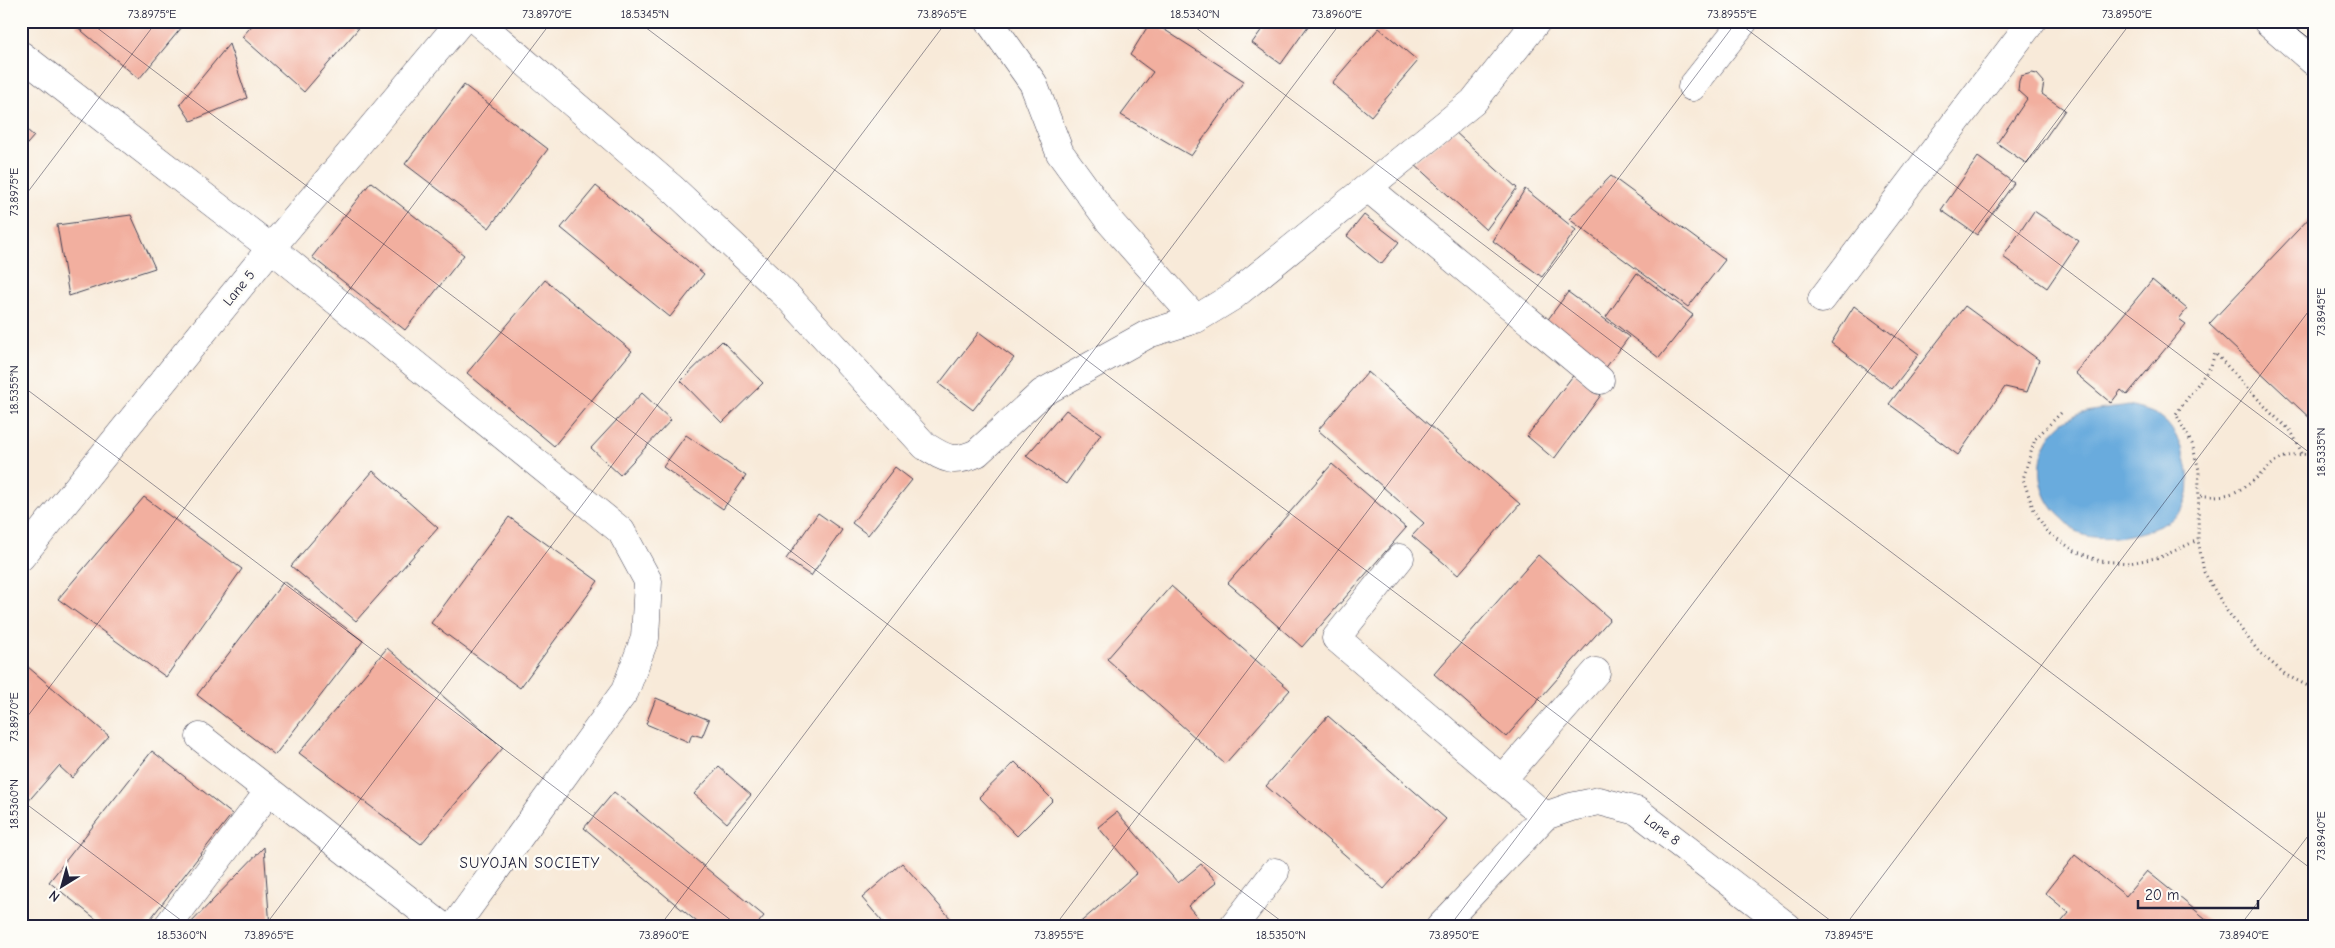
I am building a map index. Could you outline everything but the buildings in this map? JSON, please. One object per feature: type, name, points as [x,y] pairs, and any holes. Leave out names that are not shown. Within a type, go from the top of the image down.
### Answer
[{"type":"street","name":"Lane 5","points":[[21,557],[271,248],[461,21]]},
{"type":"street","points":[[477,21],[681,197],[789,298],[925,446],[946,460],[965,458],[977,453],[1042,393],[1148,334],[1196,319],[1232,297],[1473,102],[1536,21]]},
{"type":"street","points":[[988,21],[1033,83],[1060,153],[1110,222],[1196,319]]},
{"type":"street","points":[[1692,86],[1744,21]]},
{"type":"street","points":[[1822,299],[2032,21]]},
{"type":"street","points":[[2267,21],[2314,62]]},
{"type":"street","points":[[21,55],[271,248],[621,531],[648,581],[645,638],[625,691],[454,927]]},
{"type":"street","points":[[1368,188],[1600,380]]},
{"type":"street","points":[[1400,558],[1336,638],[1545,816]]},
{"type":"street","points":[[1502,780],[1596,672]]},
{"type":"street","points":[[200,737],[443,927]]},
{"type":"street","points":[[167,927],[269,791]]},
{"type":"street","name":"Lane 8","points":[[1440,927],[1545,816],[1571,807],[1599,801],[1637,811],[1788,927]]},
{"type":"street","points":[[1233,927],[1275,872]]},
{"type":"path","points":[[2302,454],[2291,431],[2272,414],[2216,352],[2211,366],[2176,414],[2192,444],[2199,470],[2198,540],[2204,572],[2227,611],[2259,652],[2286,675],[2314,689]]},
{"type":"path","points":[[2061,413],[2035,439],[2023,479],[2033,508],[2047,532],[2075,551],[2100,561],[2130,563],[2161,557],[2198,540]]},
{"type":"path","points":[[2200,496],[2220,496],[2238,491],[2274,460],[2302,454],[2314,455]]},
{"type":"water","points":[[2129,406],[2158,416],[2176,436],[2186,462],[2189,489],[2186,501],[2181,511],[2173,518],[2149,530],[2119,537],[2104,538],[2081,534],[2073,529],[2051,506],[2044,492],[2041,478],[2041,463],[2044,449],[2051,436],[2061,424],[2074,416]]},
{"type":"district","name":"SUYOJAN SOCIETY","points":[[530,863]]}]
